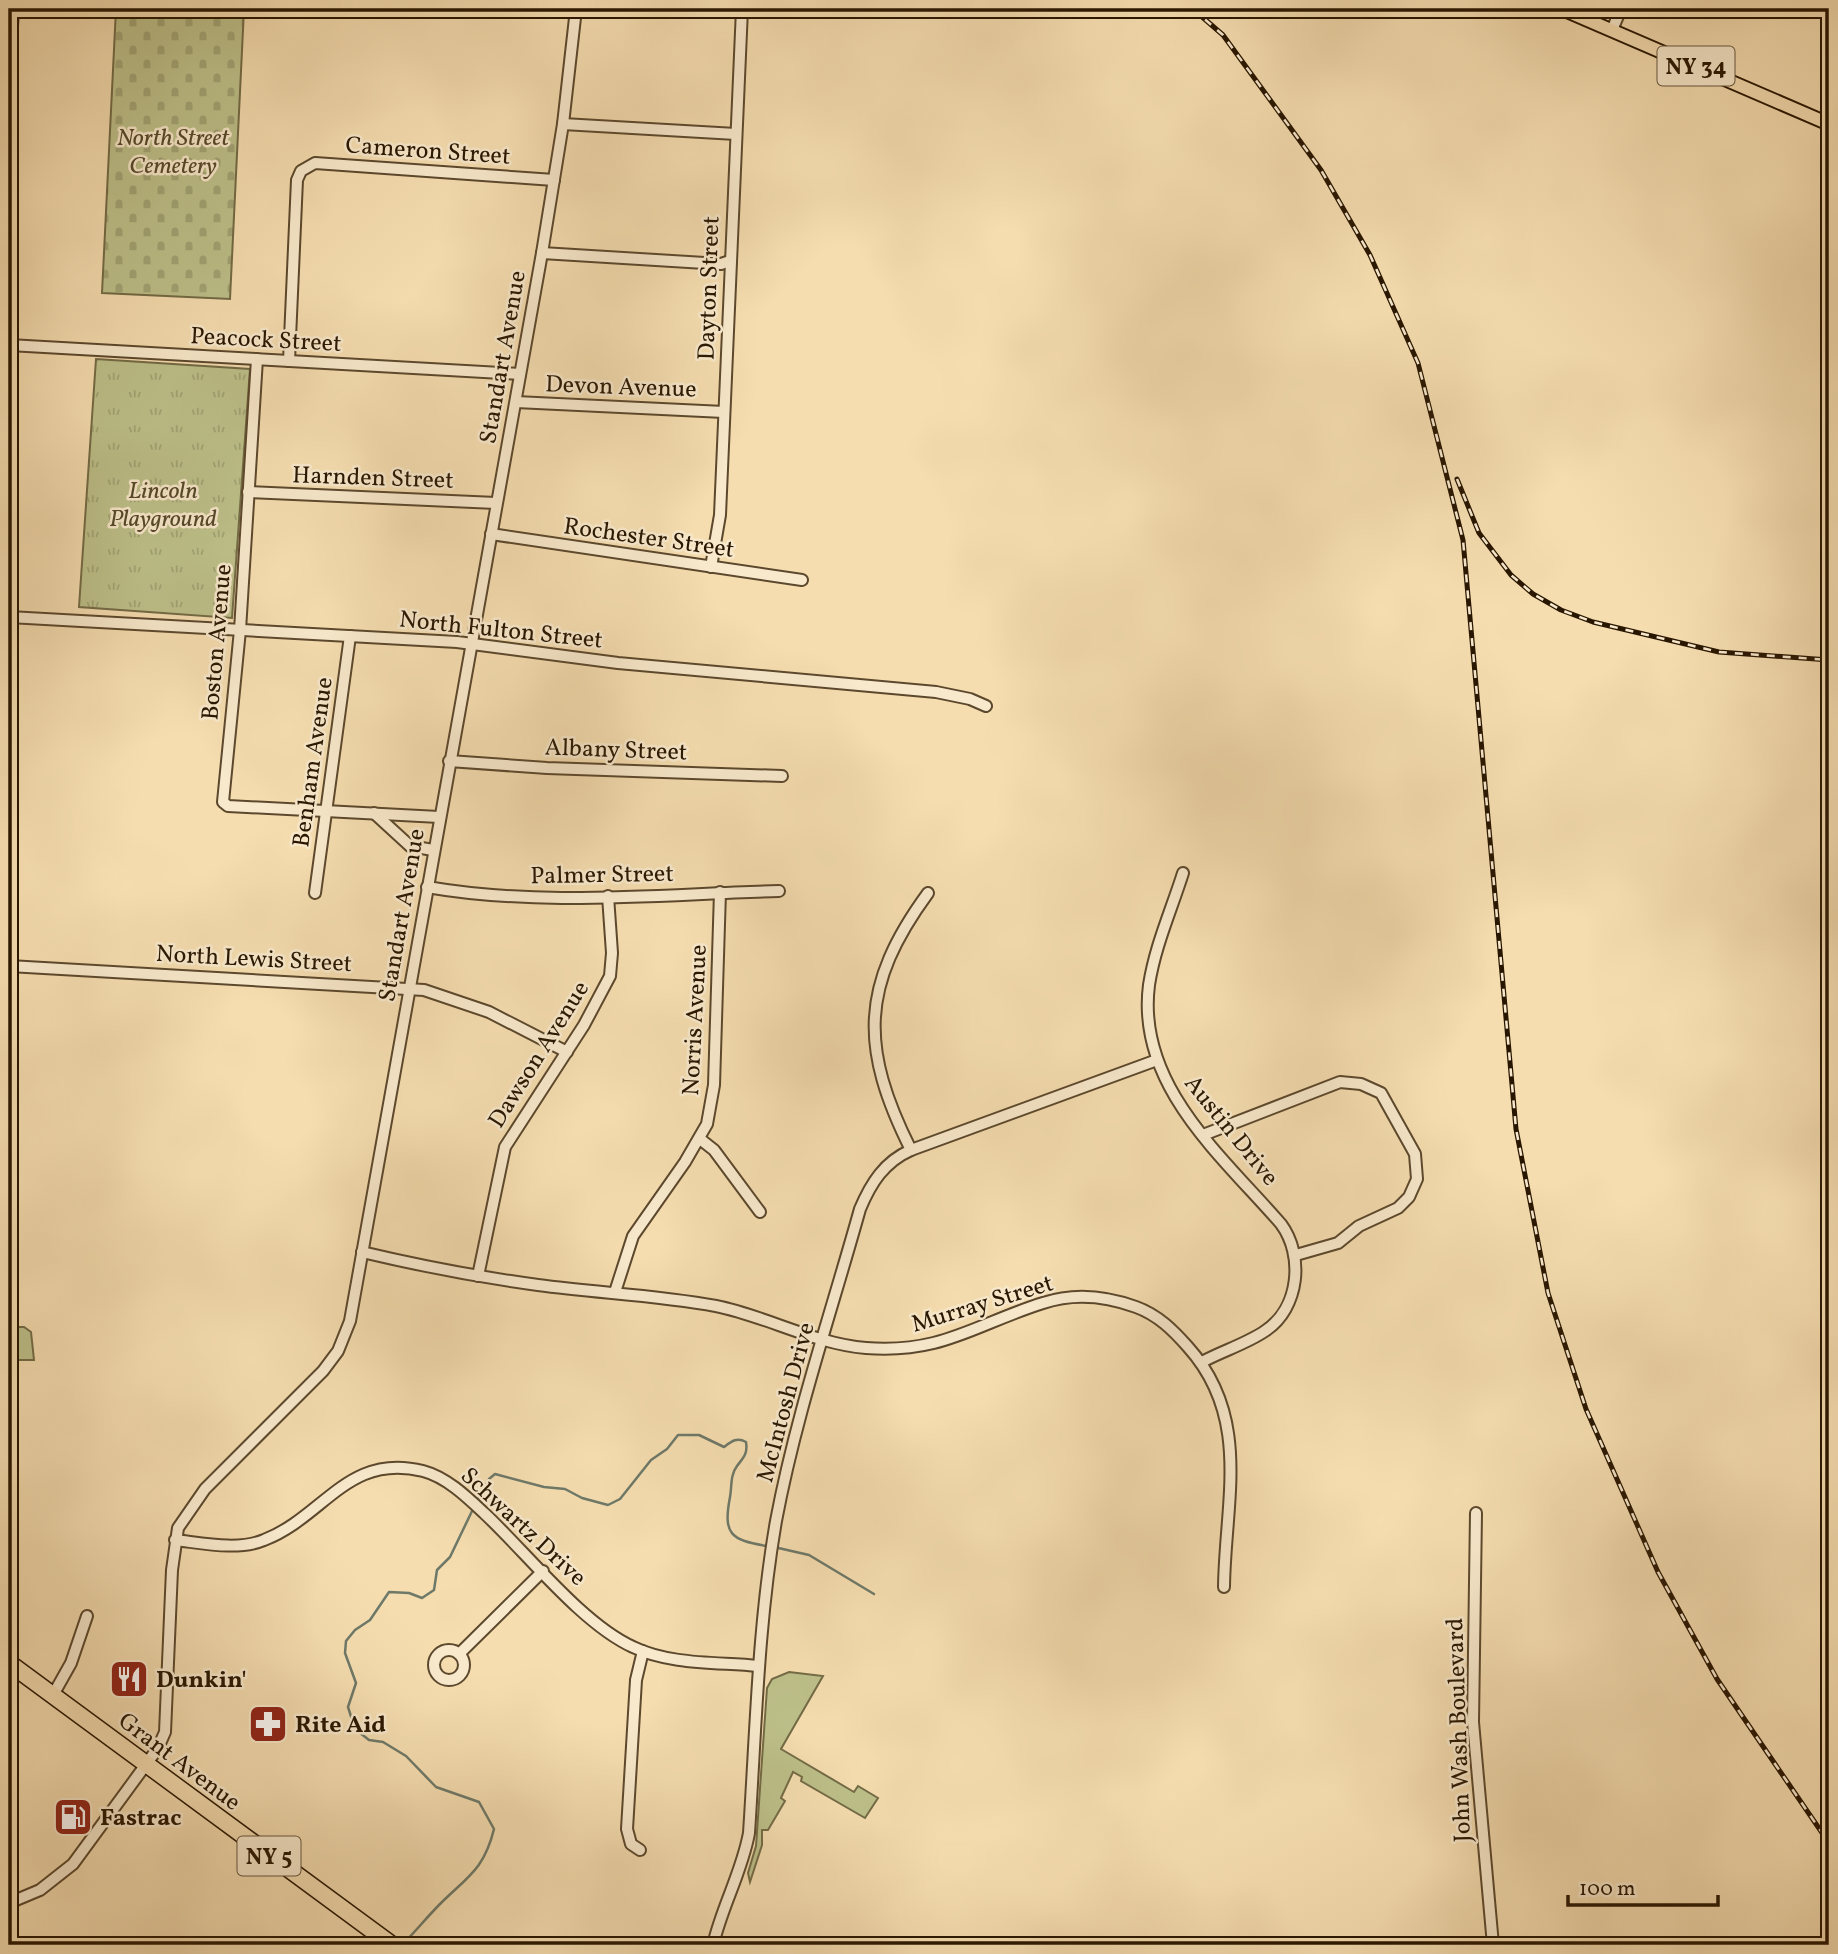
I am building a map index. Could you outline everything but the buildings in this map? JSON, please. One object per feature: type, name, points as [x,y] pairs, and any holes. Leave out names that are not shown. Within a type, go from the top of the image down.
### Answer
[{"type":"highway","name":"Grant Avenue","points":[[9,1663],[391,1945]]},
{"type":"main road","name":"NY 34","points":[[1562,9],[1829,124]]},
{"type":"street","points":[[9,79],[13,9]]},
{"type":"street","name":"Standart Avenue","points":[[9,1903],[40,1889],[73,1864],[147,1765],[165,1732],[175,1541],[183,1519],[205,1489],[330,1363],[350,1321],[542,253],[563,124],[576,9]]},
{"type":"street","name":"Dayton Street","points":[[710,567],[720,515],[742,9]]},
{"type":"street","points":[[1612,30],[1621,9]]},
{"type":"street","points":[[563,124],[736,134]]},
{"type":"street","name":"Cameron Street","points":[[289,361],[298,180],[301,171],[315,163],[554,180]]},
{"type":"street","points":[[542,253],[720,264],[730,261]]},
{"type":"street","name":"Peacock Street","points":[[9,345],[520,374]]},
{"type":"street","name":"Boston Avenue","points":[[257,359],[240,630],[223,786],[226,805],[326,811]]},
{"type":"street","name":"Devon Avenue","points":[[516,402],[724,412]]},
{"type":"street","name":"Harnden Street","points":[[248,492],[496,503]]},
{"type":"street","name":"Rochester Street","points":[[491,534],[802,580]]},
{"type":"street","name":"North Fulton Street","points":[[9,617],[472,643],[631,664],[936,692],[970,699],[986,706]]},
{"type":"street","name":"Benham Avenue","points":[[315,893],[350,636]]},
{"type":"street","name":"Albany Street","points":[[449,761],[547,768],[782,776]]},
{"type":"street","points":[[326,811],[439,817]]},
{"type":"street","points":[[374,813],[410,846],[433,850]]},
{"type":"street","name":"Austin Drive","points":[[1183,873],[1159,940],[1149,987],[1151,1034],[1157,1060],[1173,1095],[1203,1135],[1289,1234],[1296,1255]]},
{"type":"street","name":"Palmer Street","points":[[427,887],[492,897],[779,891]]},
{"type":"street","name":"Norris Avenue","points":[[615,1292],[633,1236],[700,1139],[707,1124],[714,1085],[720,892]]},
{"type":"street","points":[[911,1150],[880,1078],[873,1038],[874,1011],[889,957],[928,893]]},
{"type":"street","name":"Dawson Avenue","points":[[478,1276],[505,1147],[596,1006],[610,976],[612,953],[608,896]]},
{"type":"street","name":"North Lewis Street","points":[[9,966],[410,988],[443,995],[489,1012],[567,1052]]},
{"type":"street","name":"McIntosh Drive","points":[[713,1945],[718,1923],[744,1857],[749,1833],[758,1666],[776,1522],[821,1337],[869,1187],[886,1166],[911,1150],[1157,1060]]},
{"type":"street","points":[[1202,1362],[1272,1326],[1288,1304],[1293,1289],[1296,1255],[1338,1243],[1365,1223],[1398,1208],[1409,1196],[1417,1179],[1417,1159],[1381,1093],[1361,1084],[1340,1082],[1203,1135]]},
{"type":"street","points":[[700,1139],[714,1150],[760,1212]]},
{"type":"street","name":"Murray Street","points":[[362,1252],[478,1276],[720,1307],[863,1348],[922,1346],[982,1329],[1044,1303],[1088,1296],[1127,1303],[1154,1314],[1202,1362],[1220,1396],[1232,1478],[1224,1587]]},
{"type":"street","name":"Schwartz Drive","points":[[175,1541],[228,1545],[264,1540],[353,1478],[385,1468],[408,1468],[433,1474],[461,1493],[603,1628],[643,1651],[666,1658],[758,1666]]},
{"type":"street","name":"John Wash Boulevard","points":[[1476,1513],[1473,1722],[1493,1945]]},
{"type":"street","points":[[459,1654],[543,1572]]},
{"type":"street","points":[[52,1695],[71,1663],[87,1616]]},
{"type":"street","points":[[640,1850],[631,1844],[626,1829],[636,1680],[643,1651]]},
{"type":"green space","name":"North Street Cemetery","points":[[116,9],[244,9],[230,299],[102,293]]},
{"type":"green space","name":"Lincoln Playground","points":[[96,359],[250,369],[232,618],[79,607]]},
{"type":"green space","points":[[9,1327],[24,1327],[31,1332],[34,1360],[9,1360]]},
{"type":"green space","points":[[789,1672],[823,1676],[781,1749],[854,1792],[858,1786],[878,1798],[865,1818],[801,1781],[802,1777],[793,1772],[781,1798],[785,1801],[768,1830],[762,1830],[762,1845],[750,1882],[748,1873],[756,1846],[767,1688],[772,1679]]},
{"type":"waterway","points":[[476,1503],[489,1479],[495,1474],[544,1487],[565,1489],[582,1498],[608,1505],[620,1499],[651,1460],[667,1449],[678,1435],[699,1435],[724,1447],[732,1441],[740,1440],[746,1442],[746,1450],[732,1477],[729,1527],[737,1538],[767,1546]]},
{"type":"waterway","points":[[402,1945],[480,1864],[494,1829],[479,1802],[436,1787],[406,1756],[383,1742],[369,1740],[355,1729],[348,1707],[356,1683],[345,1653],[346,1641],[355,1630],[370,1620],[389,1592],[409,1593],[422,1598],[434,1590],[437,1570],[450,1557],[473,1509]]},
{"type":"waterway","points":[[774,1547],[809,1555],[874,1594]]},
{"type":"railway","points":[[1193,9],[1223,35],[1321,170],[1370,255],[1418,363],[1463,540],[1516,1129],[1548,1293],[1586,1409],[1658,1572],[1717,1679],[1829,1843]]},
{"type":"railway","points":[[1457,479],[1479,533],[1511,575],[1533,594],[1561,610],[1593,622],[1719,652],[1829,660]]},
{"type":"place","name":"Dunkin'","points":[[129,1679]]},
{"type":"place","name":"Rite Aid","points":[[268,1724]]},
{"type":"place","name":"Fastrac","points":[[73,1817]]}]
